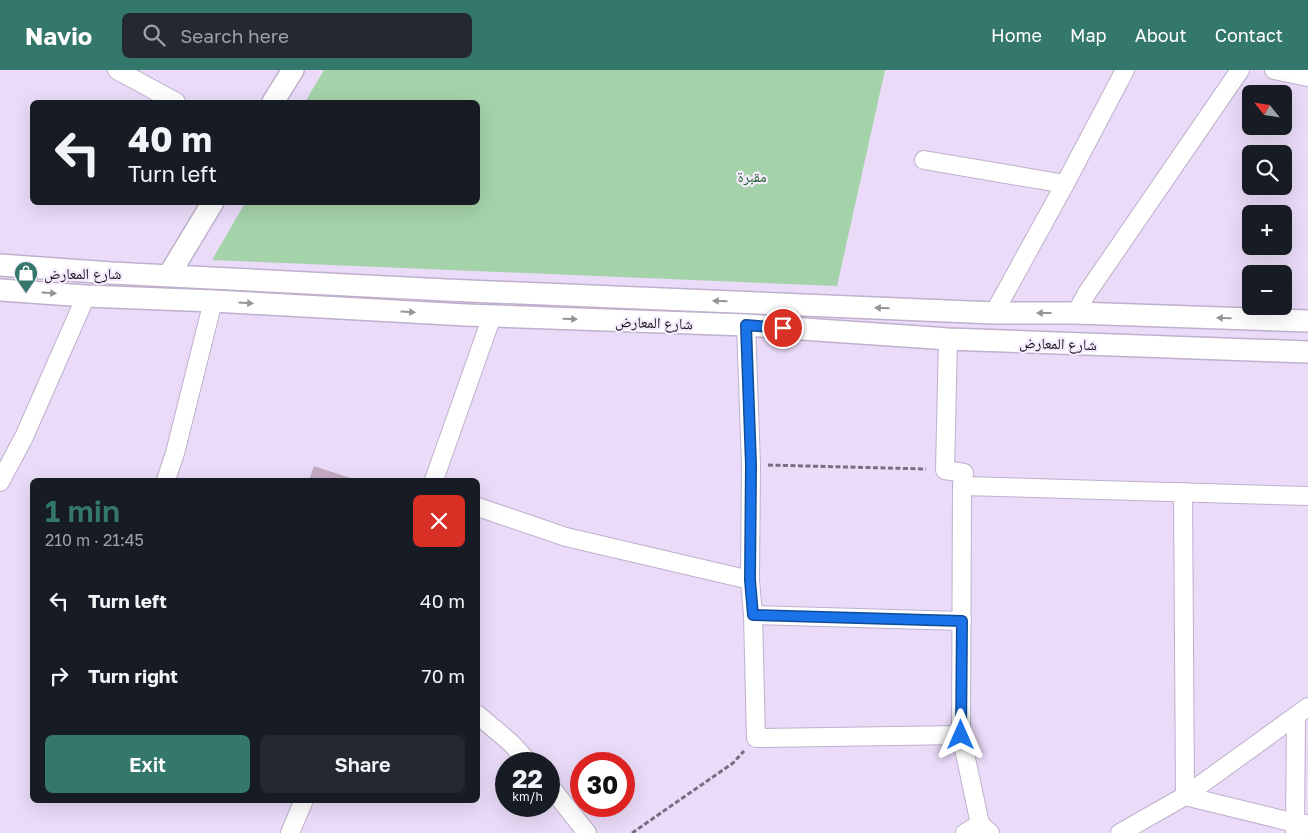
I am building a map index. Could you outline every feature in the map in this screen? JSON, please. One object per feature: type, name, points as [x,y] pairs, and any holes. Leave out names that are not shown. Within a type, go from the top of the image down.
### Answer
[{"type":"street","points":[[117,70],[172,100]]},
{"type":"street","points":[[275,100],[293,70]]},
{"type":"street","points":[[994,313],[1065,184],[1124,70]]},
{"type":"street","points":[[1076,313],[1087,293],[1240,70]]},
{"type":"street","points":[[1274,70],[1308,77]]},
{"type":"street","points":[[924,160],[1065,184]]},
{"type":"street","points":[[169,275],[211,205]]},
{"type":"street","name":"شارع المعارض","points":[[0,266],[456,290],[994,313],[1116,314],[1308,321]]},
{"type":"street","name":"شارع المعارض","points":[[0,290],[492,316],[746,325],[948,338],[1308,352]]},
{"type":"street","points":[[0,482],[24,437],[86,296]]},
{"type":"street","points":[[167,478],[175,453],[214,301]]},
{"type":"street","points":[[1110,344],[1116,314]]},
{"type":"street","points":[[435,478],[492,316]]},
{"type":"street","points":[[746,325],[751,465],[750,580],[753,615],[756,738],[961,735]]},
{"type":"street","points":[[948,338],[945,470],[964,473],[962,486],[961,735],[978,830]]},
{"type":"street","points":[[962,486],[1308,496]]},
{"type":"street","points":[[1183,492],[1185,796]]},
{"type":"street","points":[[480,508],[566,537],[750,580]]},
{"type":"street","points":[[753,615],[962,621]]},
{"type":"street","points":[[1185,796],[1299,827],[1302,712]]},
{"type":"street","points":[[1120,833],[1185,796],[1302,712]]},
{"type":"street","points":[[480,717],[519,752]]},
{"type":"street","points":[[560,799],[587,833]]},
{"type":"street","points":[[290,833],[303,803]]},
{"type":"path","points":[[751,465],[945,470]]},
{"type":"path","points":[[632,833],[734,762],[756,738]]},
{"type":"green space","name":"مقبرة","points":[[324,70],[885,70],[837,286],[212,260],[244,205],[480,205],[480,100],[306,100]]},
{"type":"building","points":[[314,466],[350,478],[310,478]]},
{"type":"place","name":"شارع المعارض","points":[[26,294]]},
{"type":"route","points":[[783,328],[746,325],[751,465],[750,580],[753,615],[962,621],[961,735]]}]
